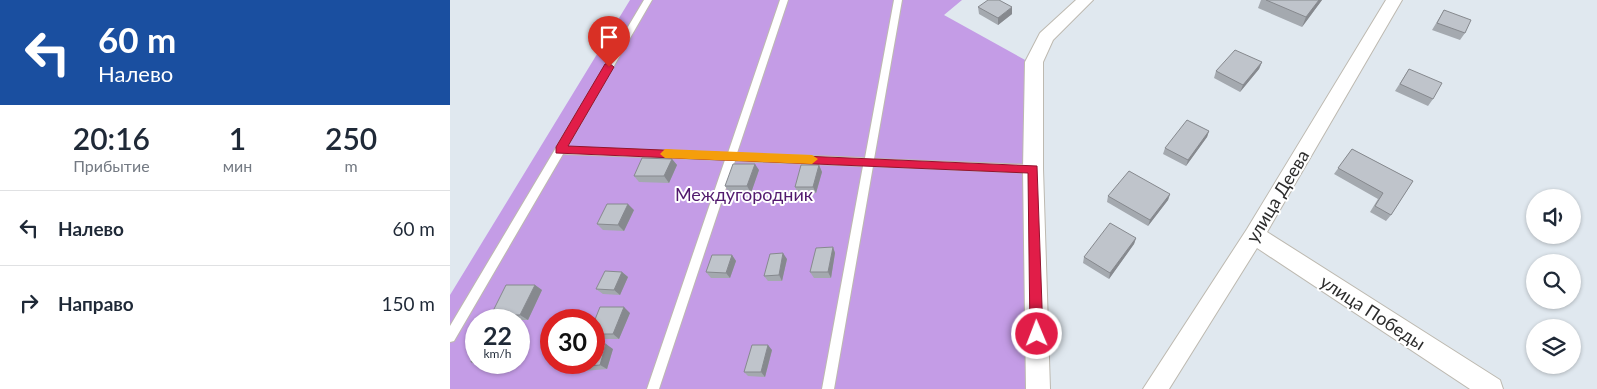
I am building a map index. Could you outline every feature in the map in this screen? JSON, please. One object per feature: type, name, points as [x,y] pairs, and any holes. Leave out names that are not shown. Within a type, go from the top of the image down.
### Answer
[{"type":"street","points":[[1038,389],[1033,169],[1034,62],[1046,36],[1085,0]]},
{"type":"street","name":"улица Деева","points":[[1154,389],[1254,235],[1394,0]]},
{"type":"street","name":"улица Победы","points":[[1254,235],[1491,389]]},
{"type":"lane","points":[[450,337],[648,0]]},
{"type":"lane","points":[[653,389],[784,0]]},
{"type":"lane","points":[[828,389],[867,162],[898,0]]},
{"type":"lane","points":[[560,150],[1033,169]]},
{"type":"green space","name":"Междугородник","points":[[630,0],[962,0],[944,15],[1027,61],[1038,389],[450,389],[450,295]]},
{"type":"building","points":[[988,0],[999,0],[1012,7],[998,18],[978,7]]},
{"type":"building","points":[[1266,0],[1319,0],[1306,17]]},
{"type":"building","points":[[1444,10],[1471,20],[1465,33],[1437,23]]},
{"type":"building","points":[[1235,50],[1262,62],[1243,85],[1216,71]]},
{"type":"building","points":[[1409,69],[1442,83],[1433,99],[1400,84]]},
{"type":"building","points":[[1187,120],[1209,131],[1188,160],[1165,148]]},
{"type":"building","points":[[1352,149],[1413,181],[1391,215],[1375,206],[1383,193],[1338,168]]},
{"type":"building","points":[[642,158],[672,159],[664,176],[634,176]]},
{"type":"building","points":[[733,164],[755,164],[747,186],[725,186]]},
{"type":"building","points":[[801,165],[819,165],[813,187],[795,187]]},
{"type":"building","points":[[1129,171],[1170,194],[1150,220],[1108,196]]},
{"type":"building","points":[[607,204],[628,204],[618,225],[597,224]]},
{"type":"building","points":[[1110,223],[1136,238],[1110,273],[1084,257]]},
{"type":"building","points":[[833,247],[828,272],[810,272],[816,248]]},
{"type":"building","points":[[783,253],[779,275],[764,276],[770,254]]},
{"type":"building","points":[[712,255],[732,255],[726,273],[706,272]]},
{"type":"building","points":[[605,271],[622,272],[614,290],[596,289]]},
{"type":"building","points":[[506,285],[535,285],[523,309],[494,309]]},
{"type":"building","points":[[600,307],[624,307],[613,334],[605,334],[605,309],[599,309]]},
{"type":"building","points":[[752,345],[768,345],[761,372],[744,372]]},
{"type":"slow traffic","points":[[665,154],[812,159]]},
{"type":"route","points":[[609,67],[560,150],[1033,169],[1037,334]]}]
